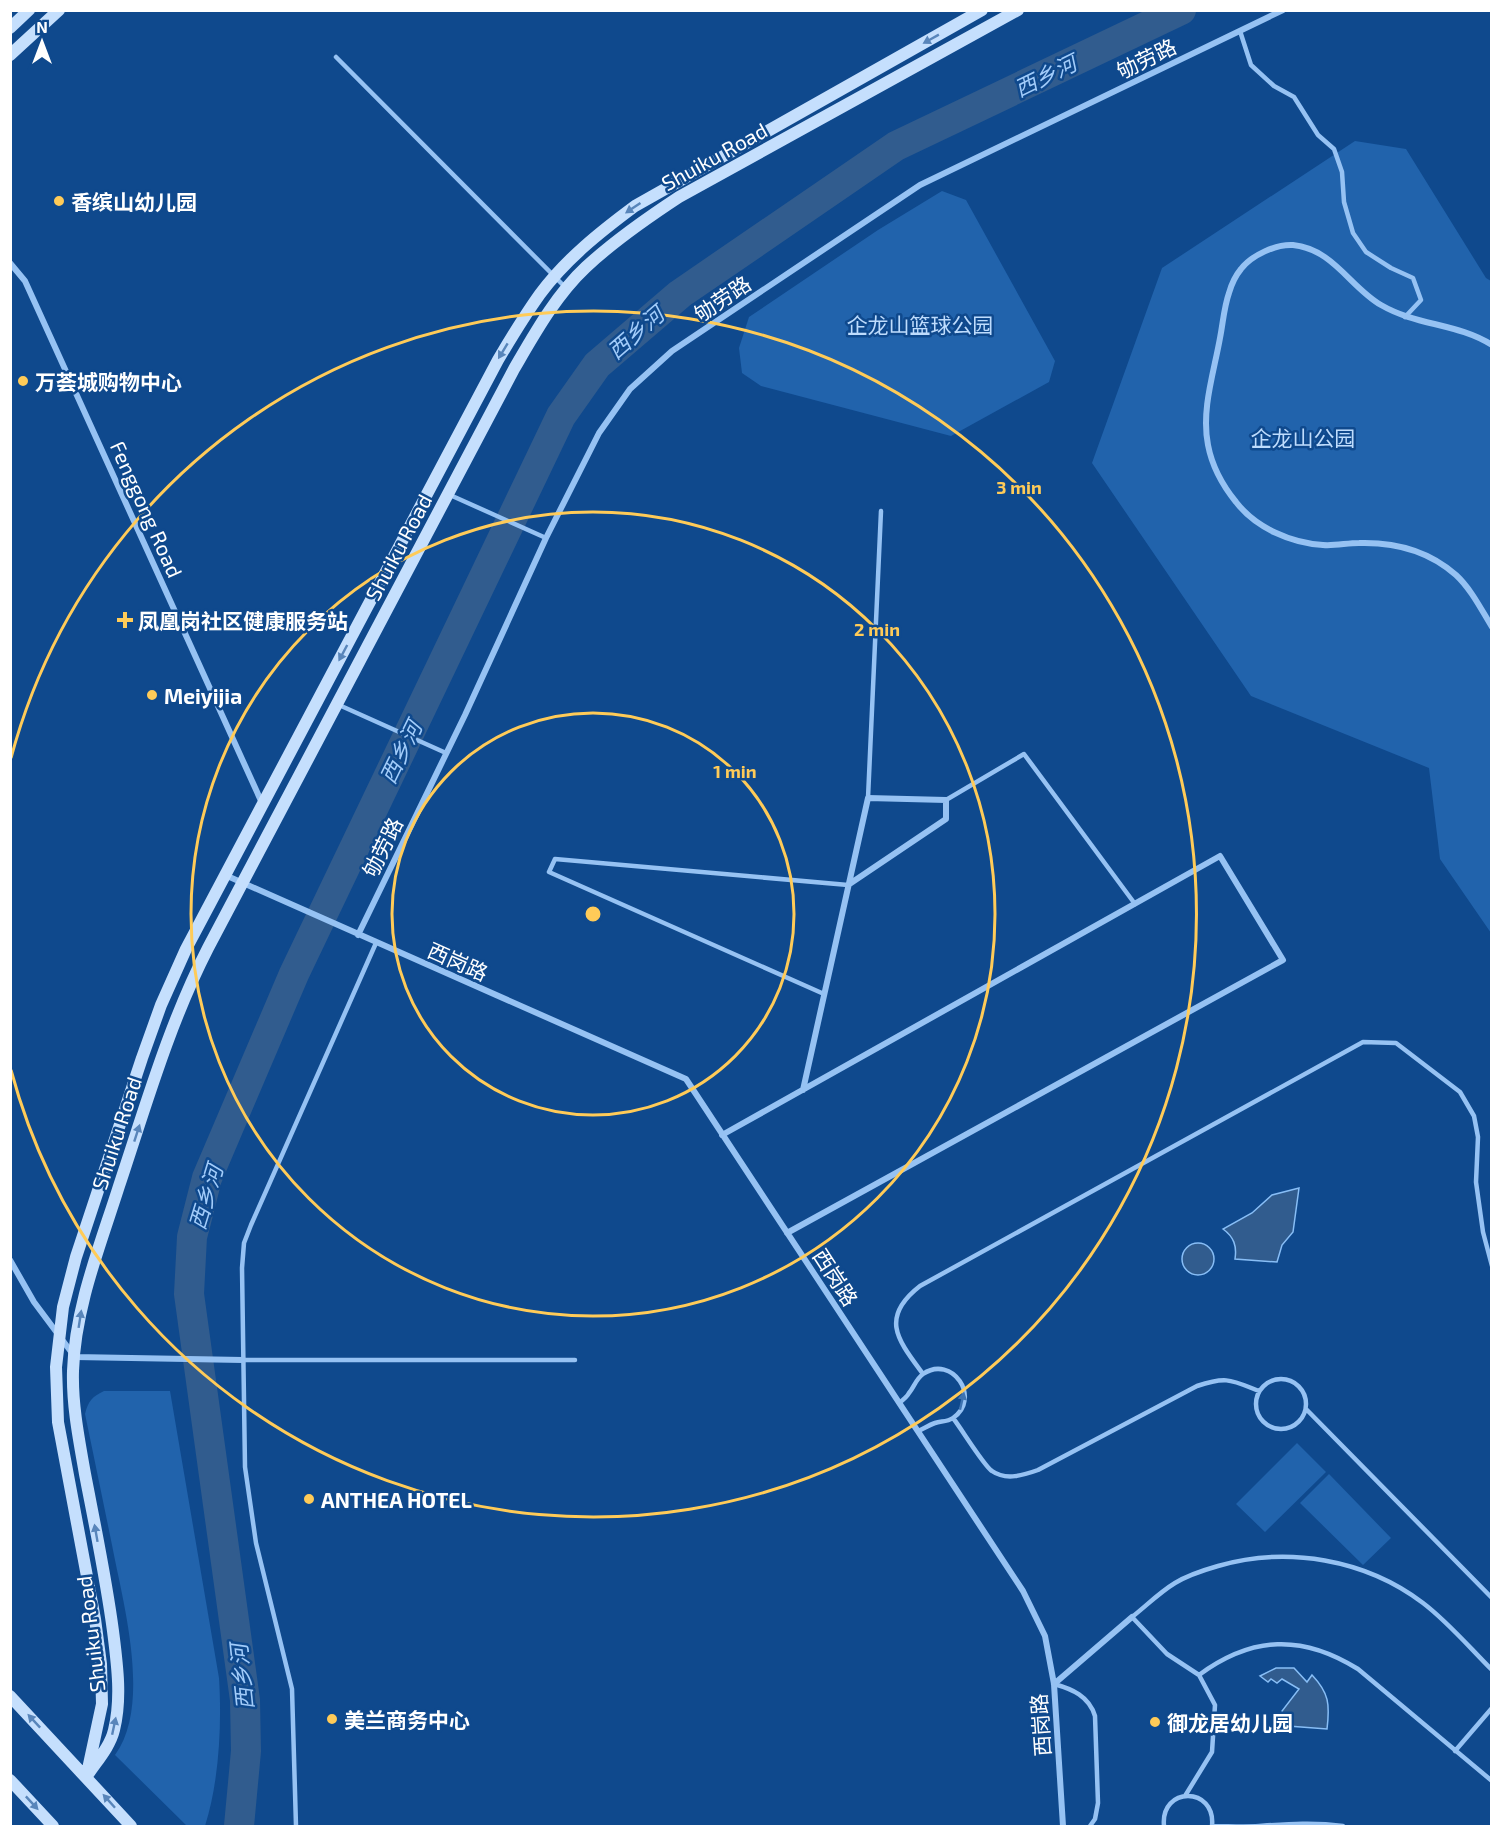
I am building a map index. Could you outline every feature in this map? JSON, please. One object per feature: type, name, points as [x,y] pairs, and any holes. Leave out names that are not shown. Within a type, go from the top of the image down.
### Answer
[{"type":"main road","points":[[10,28],[29,10]]},
{"type":"main road","points":[[10,56],[59,10]]},
{"type":"main road","name":"Shuiku Road","points":[[87,1776],[102,1704],[101,1664],[95,1619],[58,1422],[56,1367],[59,1336],[63,1307],[76,1257],[145,1047],[182,959],[498,360],[541,292],[575,254],[635,206],[982,10]]},
{"type":"main road","name":"Shuiku Road","points":[[87,1776],[114,1732],[117,1706],[117,1664],[111,1615],[76,1419],[73,1370],[81,1312],[159,1064],[177,1013],[203,957],[519,360],[544,320],[585,268],[611,245],[679,197],[1018,10]]},
{"type":"main road","points":[[10,1695],[87,1776],[131,1827]]},
{"type":"main road","points":[[10,1780],[53,1827]]},
{"type":"street","name":"劬劳路","points":[[358,935],[546,538],[600,433],[630,389],[672,351],[920,185],[1283,10]]},
{"type":"street","points":[[1491,345],[1476,335],[1405,317],[1380,305],[1319,252],[1292,245],[1264,251],[1242,268],[1229,292],[1206,412],[1208,445],[1218,476],[1237,504],[1262,525],[1292,539],[1324,546],[1384,543],[1410,549],[1434,560],[1456,575],[1473,595],[1491,627]]},
{"type":"street","name":"Fenggong Road","points":[[10,263],[25,281],[262,805]]},
{"type":"street","points":[[802,1090],[848,885],[868,798],[946,800],[946,819],[848,885]]},
{"type":"street","points":[[722,1135],[1220,856],[1283,960],[787,1233]]},
{"type":"street","name":"西岗路","points":[[225,875],[686,1079],[1023,1591],[1045,1636],[1054,1684],[1063,1827]]},
{"type":"street","points":[[10,1260],[34,1302],[75,1357],[243,1360]]},
{"type":"street","points":[[1054,1684],[1132,1617]]},
{"type":"lane","points":[[1240,31],[1251,65],[1274,86],[1294,98],[1318,135],[1334,149],[1342,172],[1344,202],[1353,233],[1366,252],[1391,268],[1413,278],[1421,300],[1405,317]]},
{"type":"lane","points":[[336,57],[567,289]]},
{"type":"lane","points":[[448,494],[546,538]]},
{"type":"lane","points":[[868,798],[881,511]]},
{"type":"lane","points":[[337,704],[446,753]]},
{"type":"lane","points":[[946,800],[1024,754],[1135,904]]},
{"type":"lane","points":[[824,994],[549,872],[555,859],[848,885]]},
{"type":"lane","points":[[296,1827],[292,1689],[256,1543],[245,1467],[242,1268],[244,1244],[376,943]]},
{"type":"lane","points":[[923,1374],[900,1343],[895,1327],[898,1312],[907,1296],[920,1286],[1363,1042],[1396,1043],[1460,1092],[1474,1116],[1478,1137],[1476,1182],[1483,1232],[1491,1266]]},
{"type":"lane","points":[[243,1360],[575,1360]]},
{"type":"lane","points":[[899,1403],[911,1392],[914,1383],[923,1374],[932,1370],[947,1370],[963,1385],[965,1399],[960,1412],[947,1421],[936,1422],[918,1431]]},
{"type":"lane","points":[[953,1418],[992,1471],[1005,1476],[1022,1476],[1038,1470],[1197,1386],[1228,1379],[1259,1391]]},
{"type":"lane","points":[[1282,1379],[1291,1381],[1303,1391],[1306,1409],[1298,1424],[1281,1430],[1267,1426],[1257,1414],[1256,1399],[1259,1391],[1270,1381],[1282,1379]]},
{"type":"lane","points":[[1306,1409],[1491,1598]]},
{"type":"lane","points":[[1185,1796],[1212,1752],[1215,1705],[1199,1675],[1167,1653],[1132,1617],[1176,1582],[1202,1571],[1258,1558],[1287,1556],[1344,1564],[1406,1591],[1444,1620],[1491,1670]]},
{"type":"lane","points":[[1199,1675],[1219,1660],[1265,1644],[1314,1647],[1337,1656],[1358,1669],[1491,1781]]},
{"type":"lane","points":[[1054,1684],[1070,1688],[1084,1697],[1092,1707],[1095,1716],[1098,1803],[1095,1819],[1090,1827]]},
{"type":"lane","points":[[1455,1751],[1491,1708]]},
{"type":"lane","points":[[1164,1827],[1165,1811],[1170,1804],[1185,1796],[1200,1799],[1206,1804],[1211,1810],[1212,1826],[1313,1823],[1343,1827]]},
{"type":"green space","name":"企龙山公园","points":[[1355,141],[1406,149],[1486,278],[1491,281],[1491,933],[1440,859],[1429,768],[1251,696],[1092,463],[1162,268]]},
{"type":"green space","name":"企龙山篮球公园","points":[[942,191],[966,200],[1055,361],[1049,382],[951,436],[761,386],[742,373],[739,348],[749,317],[878,230]]},
{"type":"green space","points":[[104,1391],[170,1391],[219,1678],[218,1753],[214,1791],[205,1826],[187,1826],[115,1755],[126,1734],[132,1709],[133,1681],[128,1623],[85,1414],[91,1399]]},
{"type":"green space","points":[[1297,1443],[1326,1472],[1265,1532],[1236,1504]]},
{"type":"green space","points":[[1329,1474],[1391,1538],[1363,1565],[1300,1503]]},
{"type":"shaded area","points":[[1299,1188],[1293,1232],[1282,1245],[1277,1262],[1235,1259],[1234,1242],[1223,1229],[1252,1213],[1272,1195]]},
{"type":"shaded area","points":[[1198,1243],[1210,1247],[1214,1259],[1210,1271],[1198,1275],[1186,1271],[1182,1259],[1186,1247]]},
{"type":"shaded area","points":[[1276,1668],[1294,1668],[1307,1682],[1312,1675],[1318,1681],[1327,1699],[1327,1729],[1288,1726],[1282,1711],[1299,1689],[1282,1679],[1277,1683],[1271,1679],[1268,1682],[1260,1676]]},
{"type":"waterway","name":"西乡河","points":[[239,1826],[246,1751],[245,1700],[189,1294],[192,1237],[207,1178],[294,974],[561,416],[597,365],[680,294],[896,146],[1181,10]]},
{"type":"place","name":"香缤山幼儿园","points":[[59,201]]},
{"type":"place","name":"万荟城购物中心","points":[[23,381]]},
{"type":"place","name":"凤凰岗社区健康服务站","points":[[125,620]]},
{"type":"place","name":"Meiyijia","points":[[152,695]]},
{"type":"place","name":"ANTHEA HOTEL","points":[[309,1499]]},
{"type":"place","name":"美兰商务中心","points":[[332,1719]]},
{"type":"place","name":"御龙居幼儿园","points":[[1155,1722]]}]
